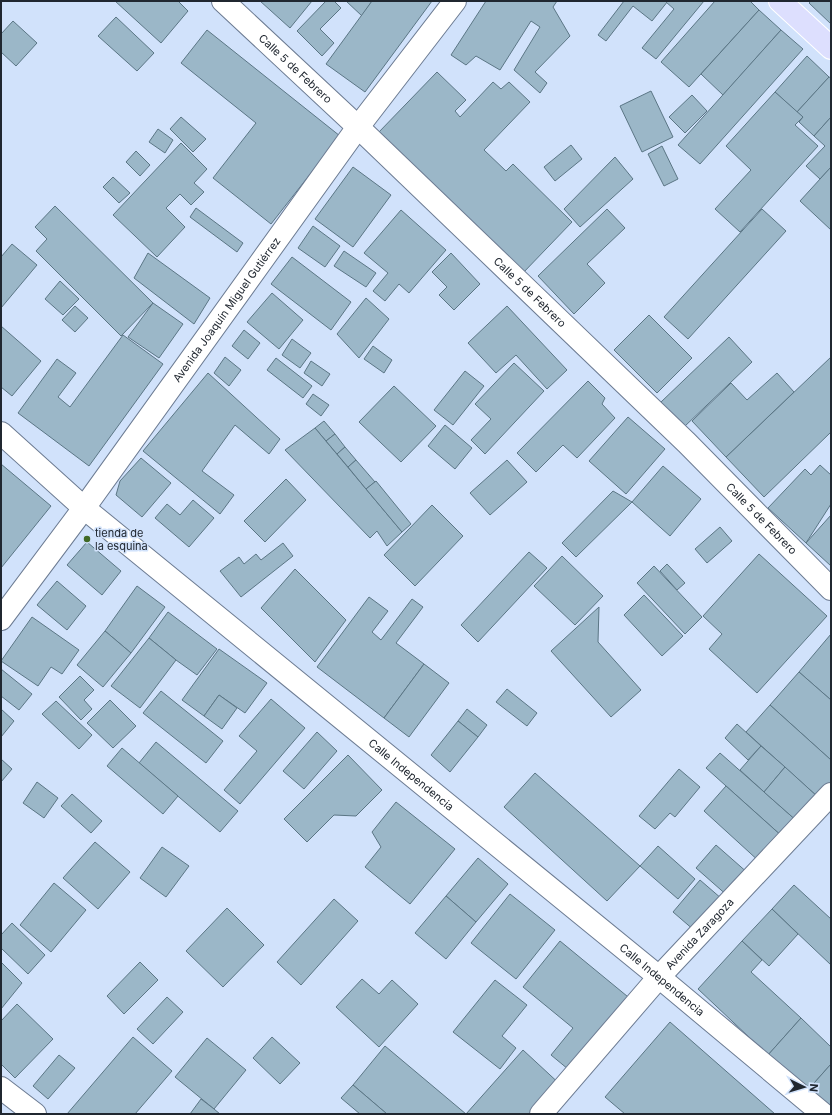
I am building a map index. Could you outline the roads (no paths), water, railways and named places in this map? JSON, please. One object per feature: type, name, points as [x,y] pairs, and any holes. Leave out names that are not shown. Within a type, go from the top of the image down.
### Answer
[{"type":"main road","points":[[780,1],[831,48]]},
{"type":"street","name":"Calle 5 de Febrero","points":[[223,1],[358,127],[687,443],[831,589]]},
{"type":"street","name":"Avenida Joaquín Miguel Gutiérrez","points":[[1,619],[84,508],[358,127],[455,1]]},
{"type":"street","name":"Calle Independencia","points":[[1,433],[84,508],[658,977],[823,1114]]},
{"type":"street","name":"Avenida Zaragoza","points":[[541,1114],[658,977],[831,794]]},
{"type":"street","points":[[1,1088],[35,1114]]},
{"type":"place","name":"tienda de la esquina","points":[[87,539]]}]
